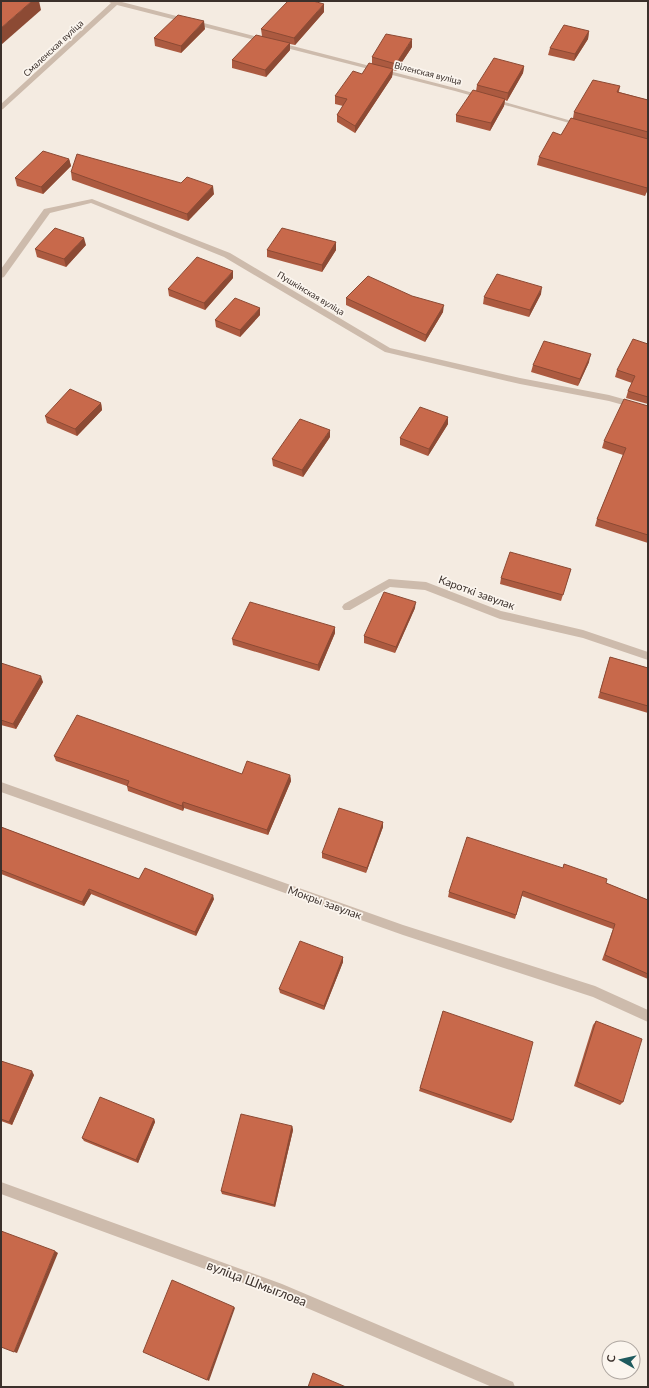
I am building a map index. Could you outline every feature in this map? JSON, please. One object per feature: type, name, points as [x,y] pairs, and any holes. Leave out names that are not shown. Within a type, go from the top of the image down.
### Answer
[{"type":"street","name":"Смаленская вуліца","points":[[1,108],[114,2]]},
{"type":"street","name":"Віленская вуліца","points":[[114,2],[450,88],[587,126]]},
{"type":"street","name":"Пушкінская вуліца","points":[[1,275],[47,211],[92,201],[227,255],[388,350],[520,380],[609,398],[648,409]]},
{"type":"street","name":"Кароткі завулак","points":[[347,607],[389,583],[426,586],[500,615],[583,634],[648,656]]},
{"type":"street","name":"Мокры завулак","points":[[1,787],[403,930],[595,992],[648,1016]]},
{"type":"street","name":"вуліца Шмыглова","points":[[1,1188],[282,1291],[508,1387]]},
{"type":"building","points":[[1,1],[32,1],[1,28]]},
{"type":"building","points":[[288,1],[313,1],[324,4],[294,38],[261,29]]},
{"type":"building","points":[[178,15],[204,21],[181,46],[154,38]]},
{"type":"building","points":[[564,25],[589,31],[575,54],[550,48]]},
{"type":"building","points":[[386,34],[412,39],[396,64],[372,57]]},
{"type":"building","points":[[256,35],[290,43],[265,70],[232,60]]},
{"type":"building","points":[[494,58],[524,66],[508,93],[477,85]]},
{"type":"building","points":[[369,63],[393,69],[355,126],[337,115],[347,99],[335,96],[353,71],[362,74]]},
{"type":"building","points":[[593,80],[620,86],[617,92],[648,100],[648,132],[574,112]]},
{"type":"building","points":[[473,90],[505,99],[491,123],[456,115]]},
{"type":"building","points":[[571,118],[648,139],[647,188],[539,157],[553,132],[561,135]]},
{"type":"building","points":[[43,151],[69,159],[41,187],[15,178]]},
{"type":"building","points":[[77,154],[181,183],[187,177],[213,186],[187,214],[71,172]]},
{"type":"building","points":[[55,228],[84,238],[64,259],[35,249]]},
{"type":"building","points":[[282,228],[336,242],[322,265],[267,250]]},
{"type":"building","points":[[197,257],[233,271],[204,303],[168,289]]},
{"type":"building","points":[[497,274],[542,287],[530,310],[484,297]]},
{"type":"building","points":[[368,276],[412,296],[444,305],[426,335],[346,298]]},
{"type":"building","points":[[235,298],[260,308],[240,330],[215,320]]},
{"type":"building","points":[[633,339],[648,344],[648,397],[628,391],[635,376],[617,370]]},
{"type":"building","points":[[544,341],[591,354],[580,379],[533,365]]},
{"type":"building","points":[[70,389],[101,403],[75,429],[45,416]]},
{"type":"building","points":[[624,399],[648,406],[648,535],[597,519],[626,448],[604,441]]},
{"type":"building","points":[[420,407],[448,417],[429,449],[400,438]]},
{"type":"building","points":[[300,419],[330,430],[302,470],[272,459]]},
{"type":"building","points":[[510,552],[571,569],[563,595],[501,578]]},
{"type":"building","points":[[384,592],[416,602],[396,647],[364,636]]},
{"type":"building","points":[[250,602],[335,627],[318,665],[232,639]]},
{"type":"building","points":[[610,657],[648,668],[648,706],[600,692]]},
{"type":"building","points":[[1,663],[41,676],[13,724],[1,720]]},
{"type":"building","points":[[77,715],[242,774],[247,761],[290,775],[267,830],[183,802],[182,806],[127,786],[129,781],[54,756]]},
{"type":"building","points":[[339,808],[383,822],[367,868],[322,853]]},
{"type":"building","points":[[1,827],[139,879],[145,868],[213,895],[195,932],[89,889],[82,902],[1,870]]},
{"type":"building","points":[[467,837],[563,868],[564,864],[607,879],[606,883],[648,900],[648,974],[605,955],[615,924],[523,891],[516,915],[449,892]]},
{"type":"building","points":[[300,941],[343,957],[324,1006],[279,989]]},
{"type":"building","points":[[443,1011],[533,1042],[513,1120],[420,1088]]},
{"type":"building","points":[[596,1021],[642,1039],[623,1102],[577,1082]]},
{"type":"building","points":[[1,1061],[32,1071],[9,1122],[1,1119]]},
{"type":"building","points":[[100,1097],[154,1119],[136,1160],[82,1138]]},
{"type":"building","points":[[241,1114],[292,1126],[274,1205],[221,1191]]},
{"type":"building","points":[[1,1231],[55,1251],[14,1352],[1,1347]]},
{"type":"building","points":[[172,1280],[234,1307],[207,1380],[143,1352]]},
{"type":"building","points":[[313,1373],[346,1387],[308,1387]]}]
